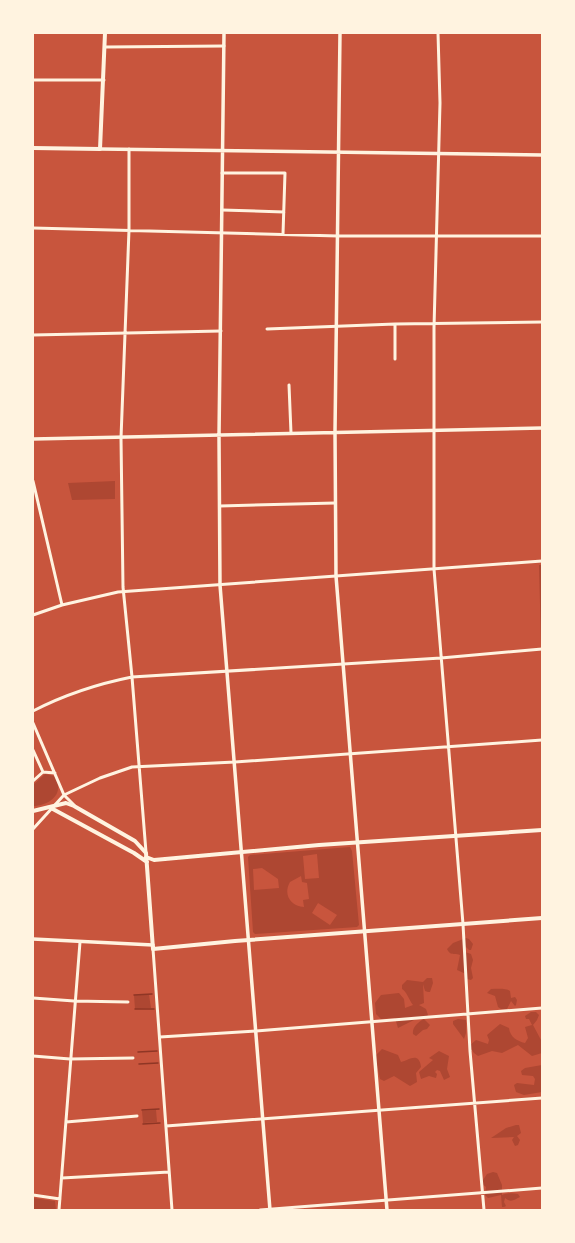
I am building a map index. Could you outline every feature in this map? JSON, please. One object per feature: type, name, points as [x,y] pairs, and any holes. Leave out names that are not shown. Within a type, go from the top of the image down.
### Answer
[{"type":"main road","points":[[33,148],[100,149],[106,47],[105,33]]},
{"type":"main road","points":[[33,811],[51,808],[66,803],[136,841],[146,858],[153,947],[542,918]]},
{"type":"main road","points":[[51,808],[134,853],[154,860],[357,842],[542,830]]},
{"type":"street","points":[[224,33],[220,585],[270,1210]]},
{"type":"street","points":[[340,33],[335,432],[336,576],[387,1210]]},
{"type":"street","points":[[438,33],[437,236],[434,323],[434,570],[463,924],[470,1051],[484,1210]]},
{"type":"street","points":[[106,47],[224,46]]},
{"type":"street","points":[[33,80],[104,80]]},
{"type":"street","points":[[100,149],[542,155]]},
{"type":"street","points":[[129,150],[129,230],[121,436],[123,592],[132,677],[146,858]]},
{"type":"street","points":[[222,172],[283,172],[286,175],[283,234]]},
{"type":"street","points":[[222,210],[284,212]]},
{"type":"street","points":[[33,228],[338,236],[542,236]]},
{"type":"street","points":[[267,329],[434,323],[542,322]]},
{"type":"street","points":[[395,324],[395,359]]},
{"type":"street","points":[[33,335],[221,331]]},
{"type":"street","points":[[289,384],[291,433]]},
{"type":"street","points":[[33,439],[542,428]]},
{"type":"street","points":[[33,481],[62,605]]},
{"type":"street","points":[[220,506],[335,503]]},
{"type":"street","points":[[33,615],[62,605],[123,592],[542,562]]},
{"type":"street","points":[[33,711],[54,700],[85,688],[132,677],[442,658],[542,649]]},
{"type":"street","points":[[33,723],[64,795],[74,806]]},
{"type":"street","points":[[33,829],[64,795],[100,778],[139,766],[235,762],[542,740]]},
{"type":"street","points":[[33,750],[43,772]]},
{"type":"street","points":[[33,781],[43,772],[55,773]]},
{"type":"street","points":[[33,940],[153,947],[172,1210]]},
{"type":"street","points":[[58,1210],[62,1178],[74,1002],[80,942]]},
{"type":"street","points":[[33,998],[74,1002],[128,1002]]},
{"type":"street","points":[[160,1036],[256,1031],[542,1008]]},
{"type":"street","points":[[33,1056],[70,1059],[133,1058]]},
{"type":"street","points":[[166,1126],[263,1120],[475,1102],[542,1098]]},
{"type":"street","points":[[66,1122],[137,1116]]},
{"type":"street","points":[[62,1178],[169,1172]]},
{"type":"street","points":[[260,1210],[542,1188]]},
{"type":"street","points":[[33,1196],[60,1199]]},
{"type":"shaded area","points":[[115,481],[115,499],[72,500],[68,483]]},
{"type":"shaded area","points":[[539,565],[542,565],[541,645],[541,644]]},
{"type":"shaded area","points":[[45,774],[54,776],[58,785],[57,793],[49,802],[33,806],[33,785]]},
{"type":"shaded area","points":[[350,847],[352,851],[359,925],[357,927],[255,934],[253,932],[248,857],[250,855]],"holes":[[[317,854],[319,878],[305,879],[303,856]],[[262,868],[278,879],[279,888],[254,890],[253,869]],[[301,876],[302,882],[307,883],[309,899],[303,900],[304,907],[295,904],[289,899],[287,891],[290,882]],[[318,903],[337,915],[330,925],[312,913]]]},
{"type":"shaded area","points":[[466,938],[473,944],[471,950],[465,946],[465,952],[471,954],[473,960],[471,968],[473,978],[471,980],[467,979],[466,974],[457,970],[460,955],[451,954],[447,949],[453,943]]},
{"type":"shaded area","points":[[427,978],[432,978],[433,983],[430,992],[425,991],[423,984],[424,1003],[419,1005],[426,1009],[428,1015],[424,1019],[430,1025],[427,1029],[423,1030],[416,1036],[413,1034],[413,1029],[423,1019],[416,1019],[398,1028],[395,1018],[381,1019],[376,1014],[375,1003],[381,995],[399,993],[404,999],[405,1008],[413,1005],[402,989],[402,985],[407,980],[423,982]]},
{"type":"shaded area","points":[[491,989],[504,989],[510,991],[511,998],[515,997],[517,1000],[516,1005],[515,1006],[511,1001],[507,1009],[501,1009],[498,1007],[495,996],[487,993]]},
{"type":"shaded area","points":[[134,995],[149,995],[151,1008],[135,1009]]},
{"type":"shaded area","points":[[531,1012],[536,1012],[539,1015],[533,1025],[541,1040],[542,1053],[532,1056],[518,1045],[502,1053],[492,1051],[478,1056],[469,1046],[476,1040],[488,1044],[489,1040],[487,1035],[500,1024],[509,1028],[514,1038],[525,1043],[528,1038],[525,1027],[532,1025],[529,1019],[526,1019],[525,1016]]},
{"type":"shaded area","points":[[458,1019],[466,1020],[466,1033],[464,1039],[453,1024],[453,1021]]},
{"type":"shaded area","points":[[382,1049],[398,1055],[401,1062],[413,1058],[418,1059],[421,1067],[416,1073],[417,1082],[410,1086],[394,1076],[384,1081],[380,1079],[375,1056]]},
{"type":"shaded area","points":[[439,1051],[449,1056],[447,1069],[450,1077],[444,1080],[440,1071],[437,1070],[435,1072],[437,1074],[436,1078],[429,1076],[421,1079],[419,1072],[433,1060],[429,1058]]},
{"type":"shaded area","points":[[542,1065],[542,1092],[524,1095],[516,1092],[514,1085],[517,1083],[534,1085],[535,1079],[533,1076],[522,1075],[521,1071],[525,1068]]},
{"type":"shaded area","points":[[156,1110],[157,1122],[143,1123],[142,1111]]},
{"type":"shaded area","points":[[519,1125],[521,1133],[517,1136],[520,1140],[518,1145],[515,1146],[512,1140],[514,1137],[491,1138],[506,1128]]},
{"type":"shaded area","points":[[493,1172],[497,1173],[502,1185],[502,1195],[518,1194],[520,1197],[511,1201],[505,1198],[504,1202],[506,1206],[504,1207],[502,1207],[501,1195],[488,1198],[485,1195],[486,1187],[481,1183],[487,1174]]},
{"type":"shaded area","points":[[33,1198],[55,1201],[56,1210],[33,1210]]},
{"type":"waterway","points":[[134,995],[152,994]]},
{"type":"waterway","points":[[135,1009],[154,1009]]},
{"type":"waterway","points":[[138,1052],[157,1051]]},
{"type":"waterway","points":[[139,1064],[158,1063]]},
{"type":"waterway","points":[[142,1110],[159,1109]]},
{"type":"waterway","points":[[143,1124],[160,1123]]}]
